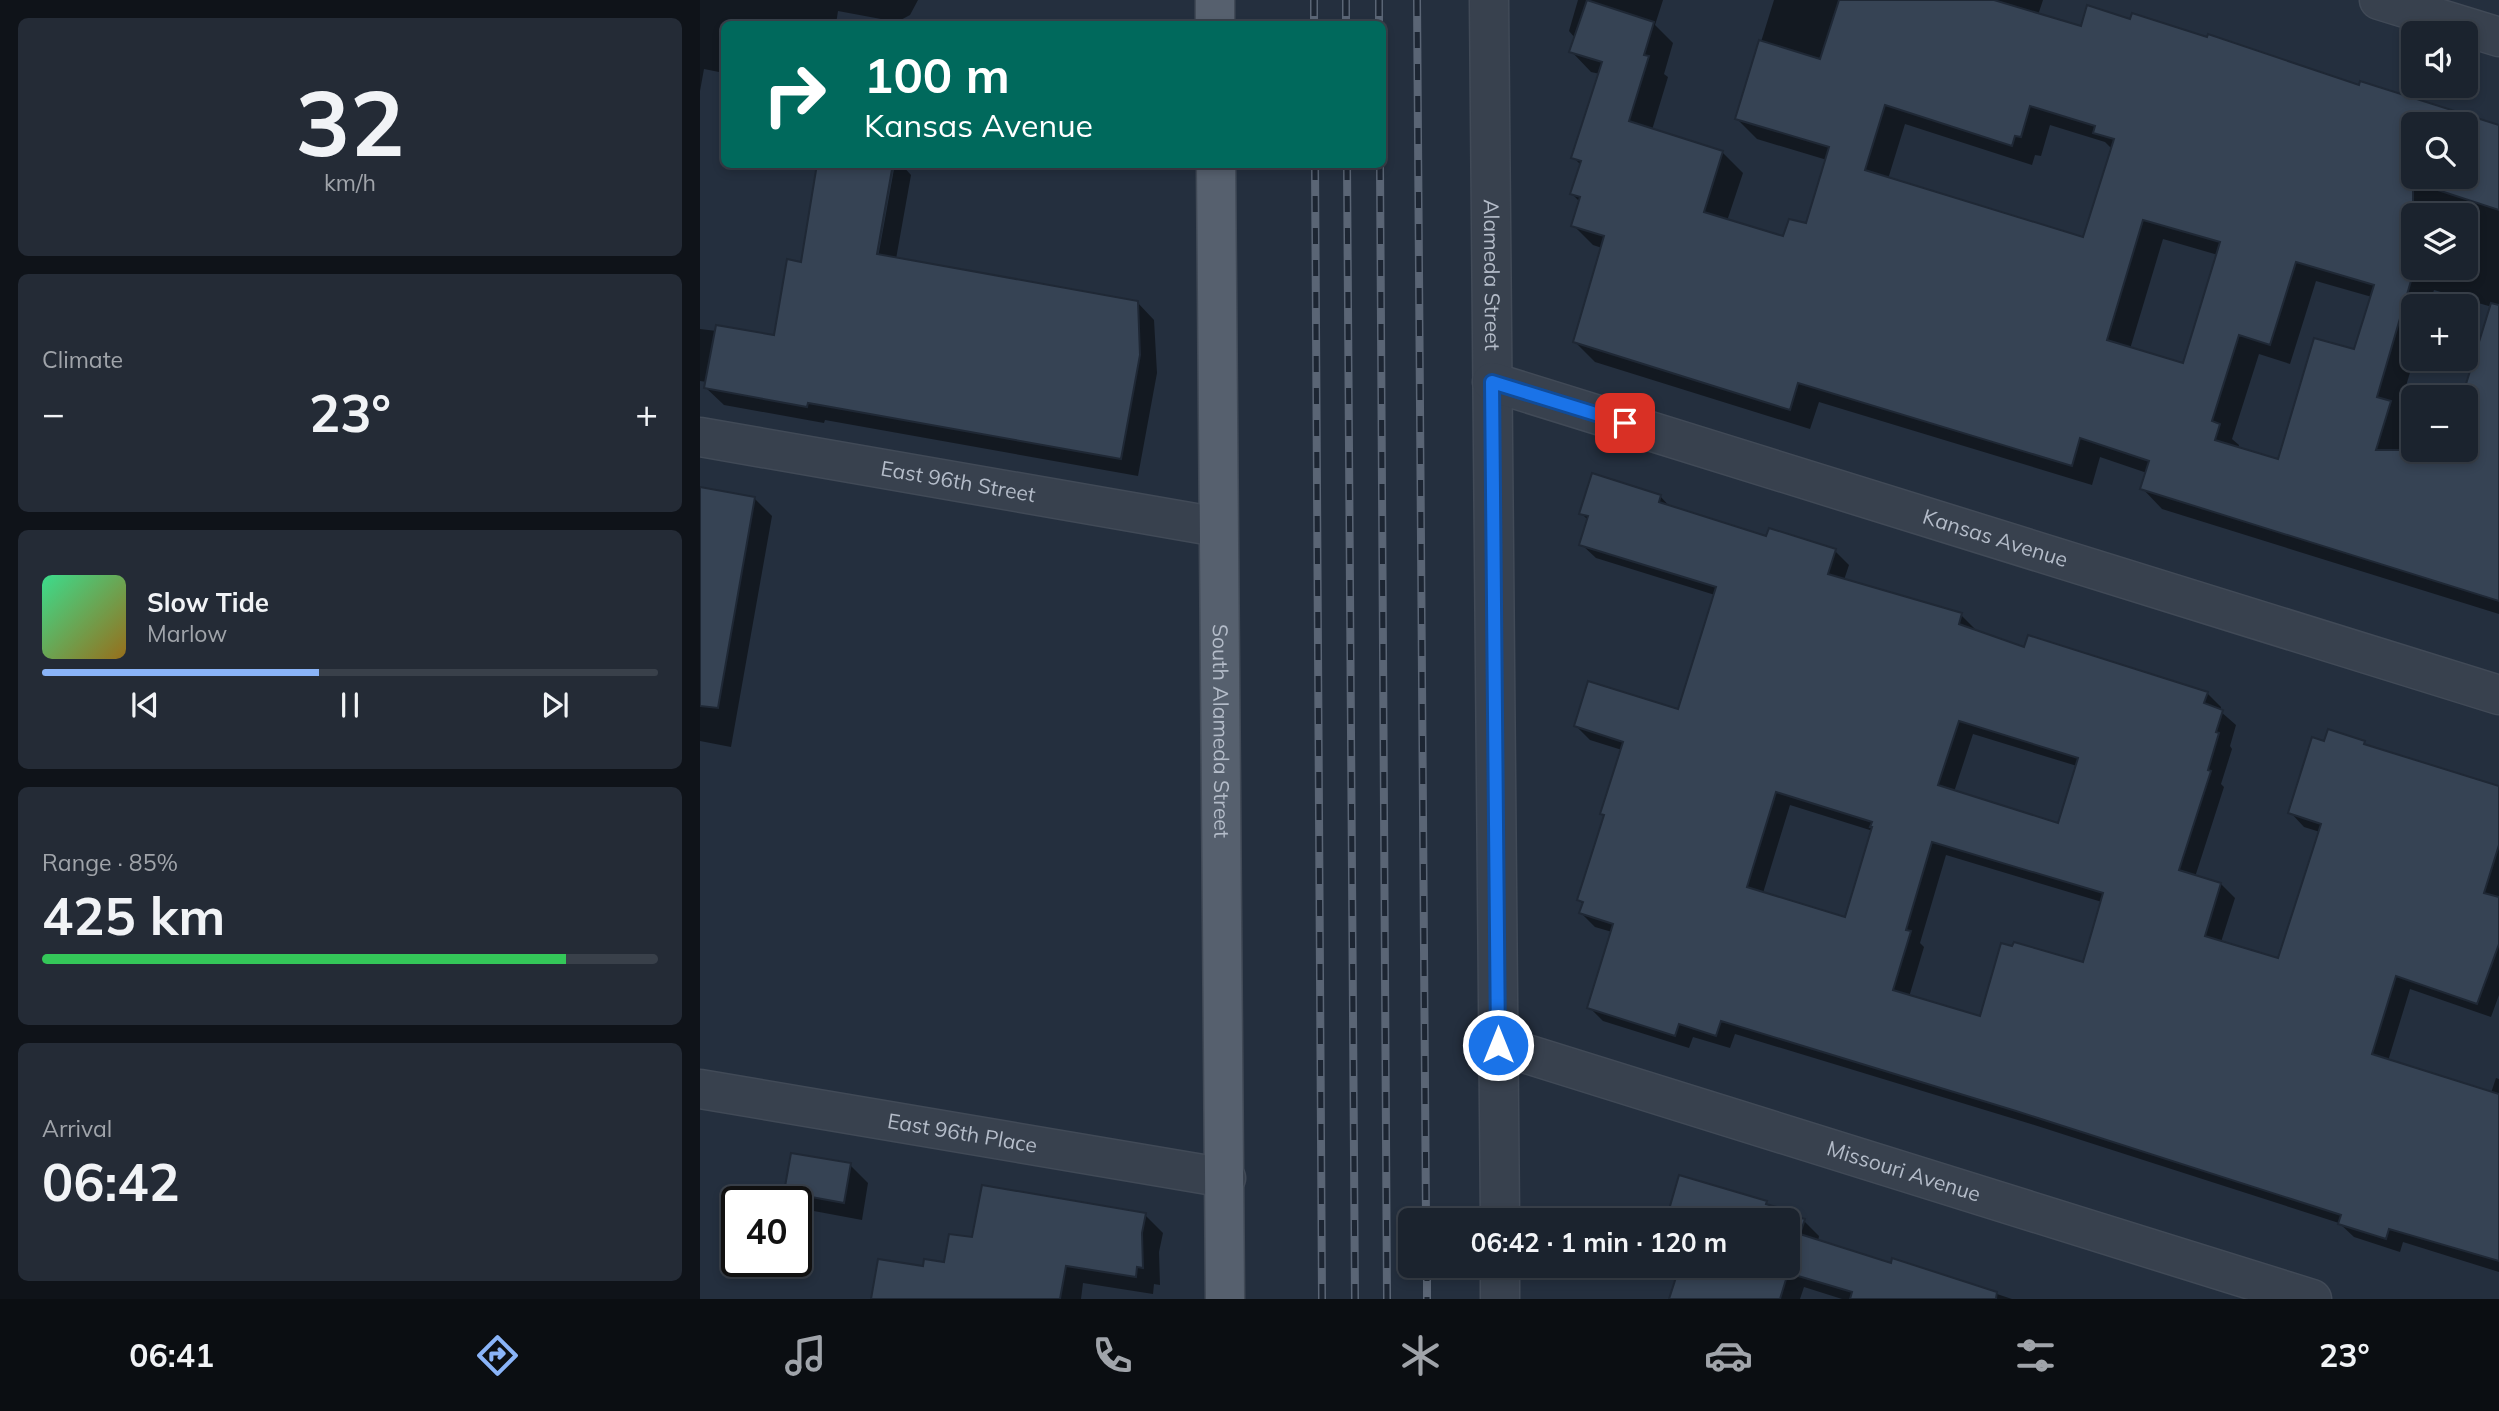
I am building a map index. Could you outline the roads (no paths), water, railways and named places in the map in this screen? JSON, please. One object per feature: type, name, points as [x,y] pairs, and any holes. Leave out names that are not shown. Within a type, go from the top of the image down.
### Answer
[{"type":"main road","points":[[1215,0],[1215,21]]},
{"type":"main road","name":"South Alameda Street","points":[[1216,168],[1225,1299]]},
{"type":"street","name":"Alameda Street","points":[[1489,0],[1500,1208]]},
{"type":"street","points":[[2379,0],[2499,37]]},
{"type":"street","name":"Kansas Avenue","points":[[1492,382],[2499,695]]},
{"type":"street","name":"East 96th Street","points":[[700,437],[1218,527]]},
{"type":"street","name":"Missouri Avenue","points":[[1498,1045],[2312,1299]]},
{"type":"street","name":"East 96th Place","points":[[700,1089],[1226,1178]]},
{"type":"street","points":[[1500,1278],[1500,1299]]},
{"type":"railway","points":[[1314,0],[1314,21]]},
{"type":"railway","points":[[1346,0],[1346,21]]},
{"type":"railway","points":[[1379,0],[1379,21]]},
{"type":"railway","points":[[1417,0],[1426,1208]]},
{"type":"railway","points":[[1315,168],[1322,1299]]},
{"type":"railway","points":[[1347,168],[1355,1299]]},
{"type":"railway","points":[[1380,168],[1387,1299]]},
{"type":"railway","points":[[1427,1278],[1427,1299]]}]
